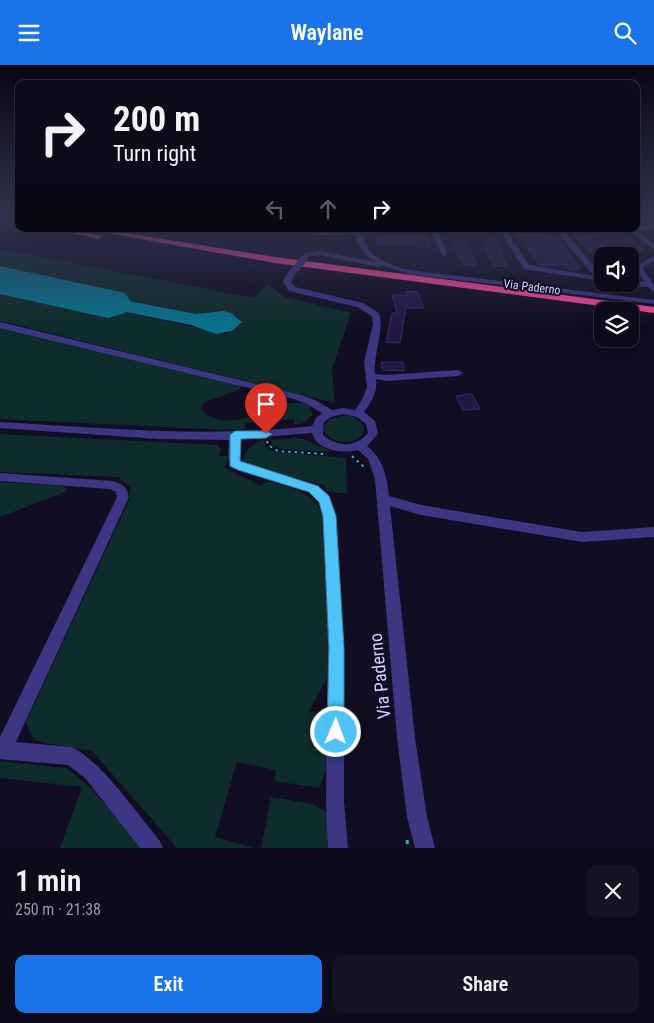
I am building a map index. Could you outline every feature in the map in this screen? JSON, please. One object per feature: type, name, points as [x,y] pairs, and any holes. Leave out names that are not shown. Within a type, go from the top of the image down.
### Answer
[{"type":"highway","points":[[210,255],[594,307]]},
{"type":"highway","points":[[242,255],[654,309]]},
{"type":"highway","points":[[639,314],[654,316]]},
{"type":"street","name":"Via Paderno","points":[[307,255],[287,282],[292,289],[360,305],[376,315],[378,324],[369,362],[372,387],[367,400],[358,413]]},
{"type":"street","name":"Via Paderno","points":[[330,255],[372,260],[410,272]]},
{"type":"street","name":"Via Paderno","points":[[346,257],[363,255],[372,260],[410,272],[654,302]]},
{"type":"street","points":[[519,255],[527,267],[594,278]]},
{"type":"street","points":[[580,255],[594,270]]},
{"type":"street","points":[[652,288],[638,269],[641,265],[654,258]]},
{"type":"street","points":[[639,285],[652,288]]},
{"type":"street","points":[[0,325],[297,397],[311,402],[330,413]]},
{"type":"street","points":[[371,377],[386,378],[458,373]]},
{"type":"street","points":[[344,411],[358,413],[367,418],[373,429],[369,440],[360,445],[346,448],[334,447],[322,440],[316,429],[320,419],[330,413],[344,411]]},
{"type":"street","points":[[0,425],[181,435],[266,434],[316,429]]},
{"type":"street","points":[[235,435],[234,463],[313,489],[324,499],[329,516],[336,648],[335,801],[338,848]]},
{"type":"street","name":"Via Paderno","points":[[360,445],[372,457],[381,479],[406,738],[417,817],[425,848]]},
{"type":"street","points":[[0,477],[112,485],[121,489],[123,497],[1,750],[72,756],[91,772],[153,848]]},
{"type":"street","points":[[383,499],[421,510],[582,537],[654,532]]},
{"type":"path","points":[[266,434],[268,445],[278,451],[328,454]]},
{"type":"path","points":[[346,455],[360,462],[367,475]]},
{"type":"path","points":[[405,833],[408,848]]},
{"type":"green space","points":[[0,255],[29,255],[254,298],[267,284],[285,297],[351,313],[332,369],[335,403],[0,321],[0,285],[226,334],[238,321],[238,317],[224,312],[203,317],[0,274]]},
{"type":"green space","points":[[0,326],[239,385],[241,388],[236,391],[203,403],[201,408],[205,413],[217,419],[239,420],[271,407],[292,403],[309,404],[313,415],[304,423],[295,425],[294,419],[273,421],[273,427],[260,428],[259,422],[246,423],[245,429],[227,430],[0,419]]},
{"type":"green space","points":[[345,415],[357,419],[361,423],[364,429],[361,435],[357,439],[346,442],[328,436],[324,431],[325,424],[330,419]]},
{"type":"green space","points":[[0,434],[218,445],[221,450],[219,456],[228,456],[225,468],[261,486],[269,481],[303,493],[321,510],[326,520],[329,674],[309,711],[319,713],[323,723],[328,741],[328,760],[319,788],[274,781],[276,770],[237,762],[215,837],[254,848],[177,848],[92,751],[40,742],[32,737],[26,722],[130,498],[130,487],[118,477],[0,472]]},
{"type":"green space","points":[[298,438],[307,440],[332,452],[282,449],[272,445],[271,440]]},
{"type":"green space","points":[[264,440],[266,447],[276,452],[346,458],[347,494],[327,491],[325,485],[290,477],[243,461],[245,453],[250,447]]},
{"type":"green space","points":[[0,482],[64,486],[67,491],[0,517]]},
{"type":"green space","points":[[0,761],[65,768],[96,794],[140,848],[60,848],[82,787],[0,778]]},
{"type":"green space","points":[[271,797],[312,804],[327,812],[330,848],[261,848]]},
{"type":"building","points":[[458,255],[472,255],[477,265],[464,265]]},
{"type":"building","points":[[489,255],[503,255],[507,266],[493,266]]},
{"type":"building","points":[[533,255],[569,255],[580,269],[568,269],[564,265],[541,265]]},
{"type":"building","points":[[417,291],[424,308],[406,308],[400,343],[386,342],[392,313],[397,313],[392,295],[407,295],[405,292]]},
{"type":"building","points":[[381,362],[403,362],[404,371],[382,370]]},
{"type":"building","points":[[472,394],[480,409],[463,410],[456,396]]},
{"type":"taxiway","points":[[108,303],[196,320]]},
{"type":"taxiway","points":[[224,317],[232,322],[225,327],[216,328],[196,320],[224,317]]},
{"type":"runway","points":[[0,280],[108,303]]},
{"type":"route","points":[[266,434],[235,435],[234,463],[313,489],[320,493],[324,499],[329,516],[336,648],[336,732]]}]
